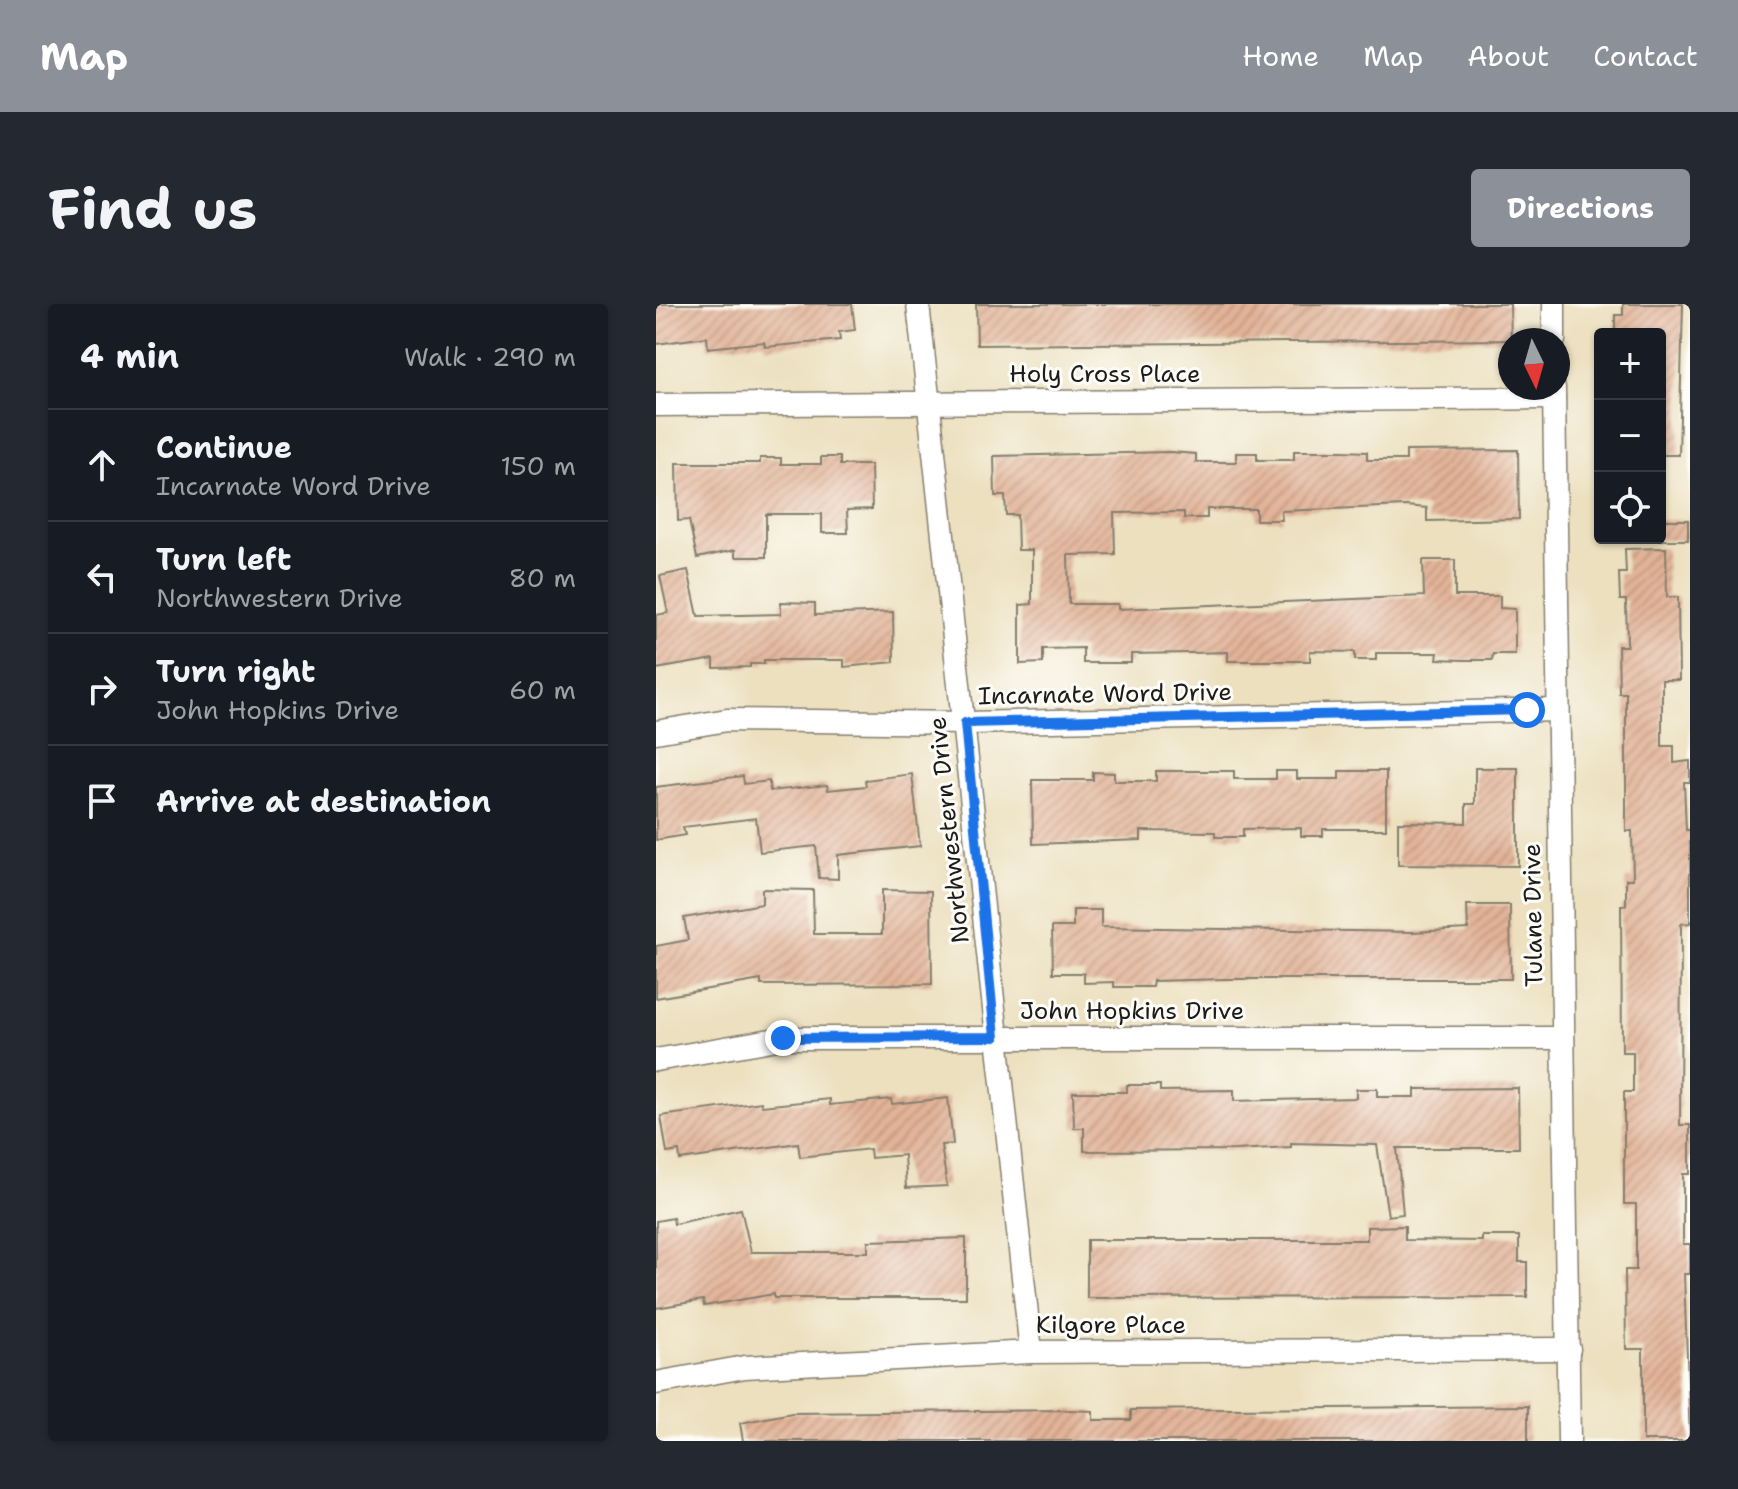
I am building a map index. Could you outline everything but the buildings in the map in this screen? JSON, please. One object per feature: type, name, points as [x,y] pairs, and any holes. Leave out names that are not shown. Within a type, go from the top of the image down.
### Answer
[{"type":"street","name":"Northwestern Drive","points":[[918,304],[1031,1352]]},
{"type":"street","points":[[1554,304],[1554,328]]},
{"type":"street","name":"Holy Cross Place","points":[[656,405],[1498,394]]},
{"type":"street","name":"Tulane Drive","points":[[1554,400],[1569,1441]]},
{"type":"street","name":"Incarnate Word Drive","points":[[656,732],[727,720],[965,723],[1557,710]]},
{"type":"street","name":"John Hopkins Drive","points":[[656,1060],[783,1038],[1561,1038]]},
{"type":"street","name":"Kilgore Place","points":[[656,1383],[745,1367],[1031,1352],[1569,1349]]},
{"type":"route","points":[[783,1038],[995,1037],[965,723],[1527,710]]}]
